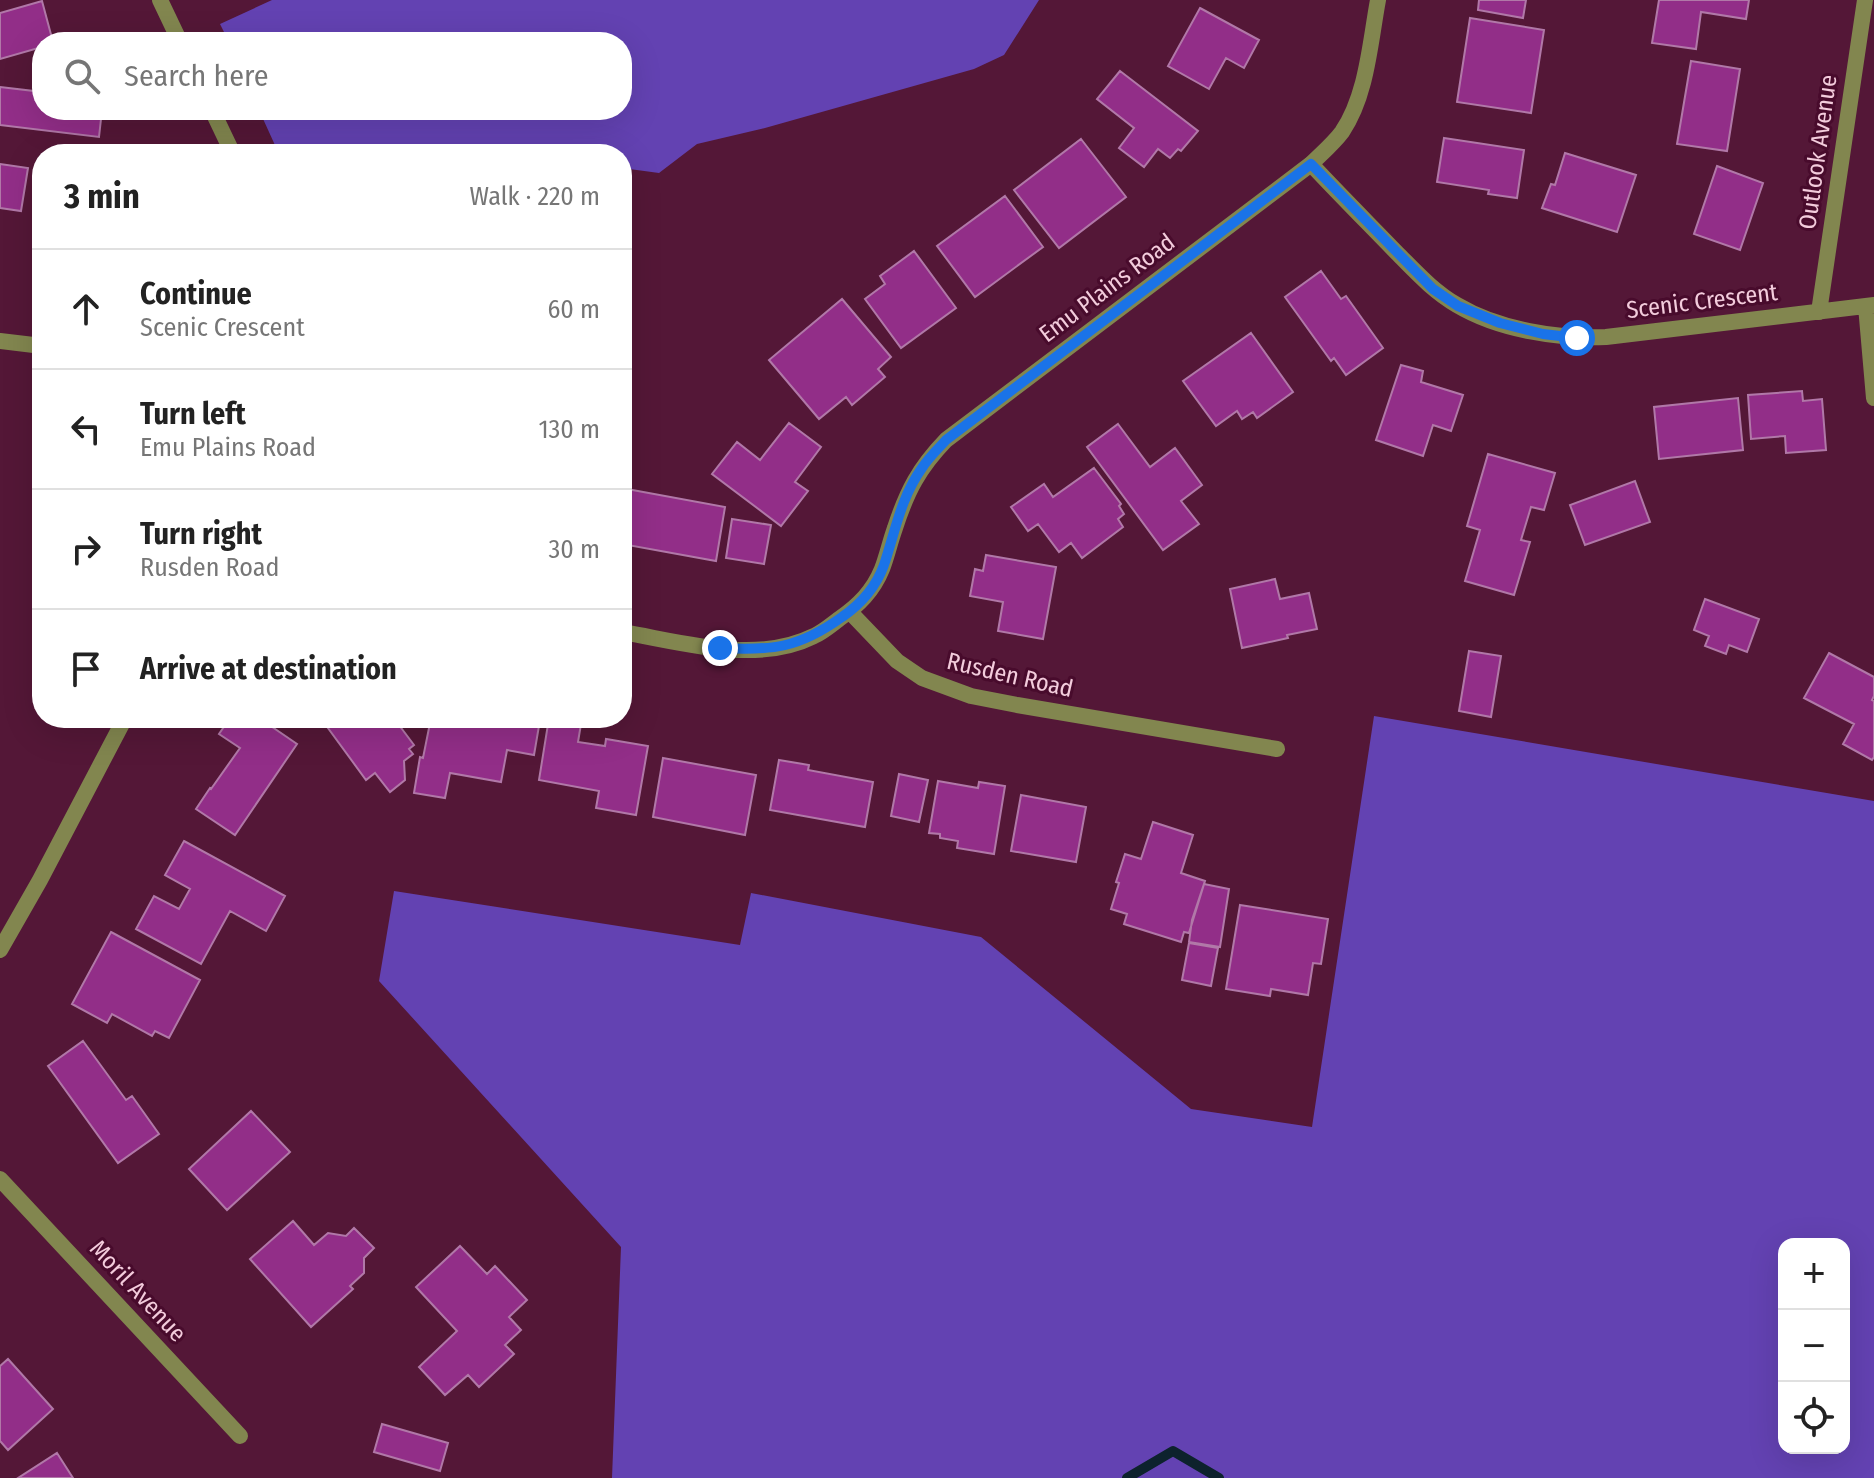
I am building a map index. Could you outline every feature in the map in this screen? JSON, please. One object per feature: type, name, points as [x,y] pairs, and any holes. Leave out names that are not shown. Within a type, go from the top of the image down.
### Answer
[{"type":"street","points":[[160,0],[175,32]]},
{"type":"street","name":"Emu Plains Road","points":[[850,612],[875,585],[916,476],[946,440],[1311,164],[1340,135],[1357,101],[1378,0]]},
{"type":"street","name":"Outlook Avenue","points":[[1819,312],[1865,0]]},
{"type":"street","points":[[217,120],[228,144]]},
{"type":"street","name":"Scenic Crescent","points":[[1311,164],[1433,289],[1458,306],[1500,323],[1543,334],[1606,337],[1870,305]]},
{"type":"street","points":[[1870,305],[1874,398]]},
{"type":"street","points":[[0,341],[32,345]]},
{"type":"street","points":[[632,634],[720,648],[768,648],[813,636],[850,612]]},
{"type":"street","name":"Rusden Road","points":[[850,612],[897,661],[922,678],[971,696],[1277,749]]},
{"type":"street","points":[[0,950],[29,902],[120,728]]},
{"type":"street","name":"Moril Avenue","points":[[0,1179],[240,1436]]},
{"type":"shaded area","points":[[272,0],[1039,0],[1004,55],[974,69],[697,144],[659,173],[632,169],[632,144],[274,144],[264,120],[632,120],[632,32],[224,32],[220,24]]},
{"type":"shaded area","points":[[1374,716],[1874,801],[1874,1478],[612,1478],[621,1247],[379,981],[394,891],[740,945],[751,893],[981,937],[1191,1109],[1312,1127]]},
{"type":"building","points":[[1479,0],[1526,0],[1523,18],[1478,10]]},
{"type":"building","points":[[1659,0],[1749,0],[1746,19],[1701,12],[1696,49],[1652,43]]},
{"type":"building","points":[[42,1],[50,32],[32,32],[32,50],[0,59],[0,13]]},
{"type":"building","points":[[1200,8],[1259,40],[1244,68],[1226,58],[1209,89],[1168,66]]},
{"type":"building","points":[[1470,18],[1544,30],[1531,113],[1457,102]]},
{"type":"building","points":[[1691,61],[1740,69],[1727,151],[1677,144]]},
{"type":"building","points":[[1120,71],[1198,131],[1181,151],[1178,149],[1170,158],[1158,149],[1144,167],[1119,148],[1134,128],[1097,99]]},
{"type":"building","points":[[0,87],[32,91],[32,120],[101,120],[99,137],[0,125]]},
{"type":"building","points":[[1444,138],[1524,150],[1517,198],[1437,182]]},
{"type":"building","points":[[1081,139],[1126,197],[1059,248],[1014,190]]},
{"type":"building","points":[[1565,153],[1636,175],[1617,232],[1542,208],[1551,184],[1555,185]]},
{"type":"building","points":[[0,164],[28,168],[21,211],[0,208]]},
{"type":"building","points":[[1717,166],[1763,183],[1740,250],[1694,234]]},
{"type":"building","points":[[1005,196],[1043,247],[975,297],[937,246]]},
{"type":"building","points":[[914,251],[956,308],[901,348],[865,299],[885,284],[880,276]]},
{"type":"building","points":[[1321,271],[1341,299],[1346,296],[1383,348],[1346,375],[1334,358],[1331,361],[1285,297]]},
{"type":"building","points":[[842,299],[891,357],[878,369],[885,377],[852,405],[846,397],[819,419],[769,360]]},
{"type":"building","points":[[1251,333],[1293,392],[1257,418],[1253,412],[1242,419],[1237,411],[1216,426],[1183,381]]},
{"type":"building","points":[[1401,365],[1423,371],[1421,382],[1463,395],[1451,431],[1433,425],[1423,456],[1376,440]]},
{"type":"building","points":[[1802,391],[1803,401],[1822,399],[1826,450],[1786,453],[1785,436],[1751,439],[1748,395]]},
{"type":"building","points":[[1738,398],[1743,450],[1659,459],[1654,407]]},
{"type":"building","points":[[789,423],[821,447],[795,482],[808,491],[781,526],[712,474],[737,442],[760,460]]},
{"type":"building","points":[[1118,424],[1150,467],[1175,448],[1202,485],[1181,501],[1199,524],[1163,550],[1087,447]]},
{"type":"building","points":[[1488,454],[1555,473],[1544,510],[1531,507],[1521,540],[1530,542],[1514,595],[1465,581],[1480,530],[1467,526]]},
{"type":"building","points":[[1094,468],[1121,504],[1119,506],[1124,514],[1118,519],[1123,527],[1082,558],[1071,543],[1059,552],[1038,524],[1028,531],[1011,507],[1044,484],[1053,497]]},
{"type":"building","points":[[1635,481],[1650,522],[1585,545],[1570,505]]},
{"type":"building","points":[[632,490],[725,507],[716,561],[632,546]]},
{"type":"building","points":[[732,519],[771,525],[764,564],[726,558]]},
{"type":"building","points":[[986,555],[1056,567],[1043,639],[998,631],[1003,602],[970,596],[975,569],[983,571]]},
{"type":"building","points":[[1275,579],[1280,599],[1309,593],[1317,629],[1242,648],[1230,589]]},
{"type":"building","points":[[1705,599],[1759,619],[1747,652],[1729,645],[1726,654],[1705,646],[1709,636],[1694,630]]},
{"type":"building","points":[[1469,651],[1501,656],[1491,717],[1459,711]]},
{"type":"building","points":[[1829,653],[1874,677],[1872,760],[1843,744],[1854,724],[1804,698]]},
{"type":"building","points":[[223,728],[274,728],[297,744],[235,835],[196,809],[240,748],[219,734]]},
{"type":"building","points":[[328,728],[401,728],[414,745],[409,749],[413,754],[404,761],[405,780],[390,792],[375,773],[366,780]]},
{"type":"building","points":[[429,728],[539,728],[534,755],[507,750],[501,782],[450,773],[445,798],[414,793],[420,757],[423,758]]},
{"type":"building","points":[[547,728],[580,728],[578,742],[605,746],[606,739],[648,746],[636,815],[596,808],[599,791],[539,780]]},
{"type":"building","points":[[663,758],[756,775],[745,835],[653,817]]},
{"type":"building","points":[[779,760],[809,765],[808,770],[873,782],[865,827],[770,810]]},
{"type":"building","points":[[899,774],[928,780],[919,822],[891,816]]},
{"type":"building","points":[[938,781],[978,788],[979,782],[1005,786],[994,854],[957,848],[958,841],[929,833]]},
{"type":"building","points":[[1021,795],[1086,807],[1076,862],[1011,851]]},
{"type":"building","points":[[1153,822],[1193,835],[1181,873],[1205,881],[1189,933],[1184,932],[1181,942],[1124,924],[1127,914],[1111,909],[1125,854],[1141,859]]},
{"type":"building","points":[[184,841],[285,896],[266,931],[230,911],[201,964],[136,929],[154,896],[179,909],[190,889],[165,875]]},
{"type":"building","points":[[1204,884],[1229,889],[1220,947],[1189,942],[1192,920]]},
{"type":"building","points":[[1240,905],[1328,919],[1321,964],[1313,963],[1308,995],[1271,989],[1270,996],[1226,989]]},
{"type":"building","points":[[111,932],[200,980],[169,1038],[155,1031],[152,1036],[112,1014],[107,1023],[72,1004]]},
{"type":"building","points":[[1189,943],[1218,948],[1211,986],[1182,980]]},
{"type":"building","points":[[83,1041],[126,1100],[132,1096],[159,1134],[118,1163],[48,1066]]},
{"type":"building","points":[[251,1111],[290,1152],[227,1210],[189,1169]]},
{"type":"building","points":[[293,1221],[314,1245],[328,1233],[346,1236],[354,1228],[374,1248],[364,1258],[364,1273],[350,1286],[353,1289],[311,1327],[250,1259]]},
{"type":"building","points":[[460,1246],[487,1274],[495,1266],[527,1300],[509,1317],[521,1330],[505,1345],[514,1354],[479,1387],[468,1375],[445,1395],[419,1367],[457,1331],[416,1287]]},
{"type":"building","points":[[8,1359],[53,1409],[8,1450],[0,1441],[0,1366]]},
{"type":"building","points":[[382,1424],[448,1443],[440,1471],[374,1452]]},
{"type":"building","points":[[57,1453],[73,1478],[18,1478]]},
{"type":"waterway","points":[[1127,1478],[1173,1451],[1219,1478]]},
{"type":"route","points":[[720,648],[746,650],[790,644],[813,636],[850,612],[875,585],[916,476],[946,440],[1311,164],[1433,289],[1458,306],[1500,323],[1543,334],[1577,338]]}]
